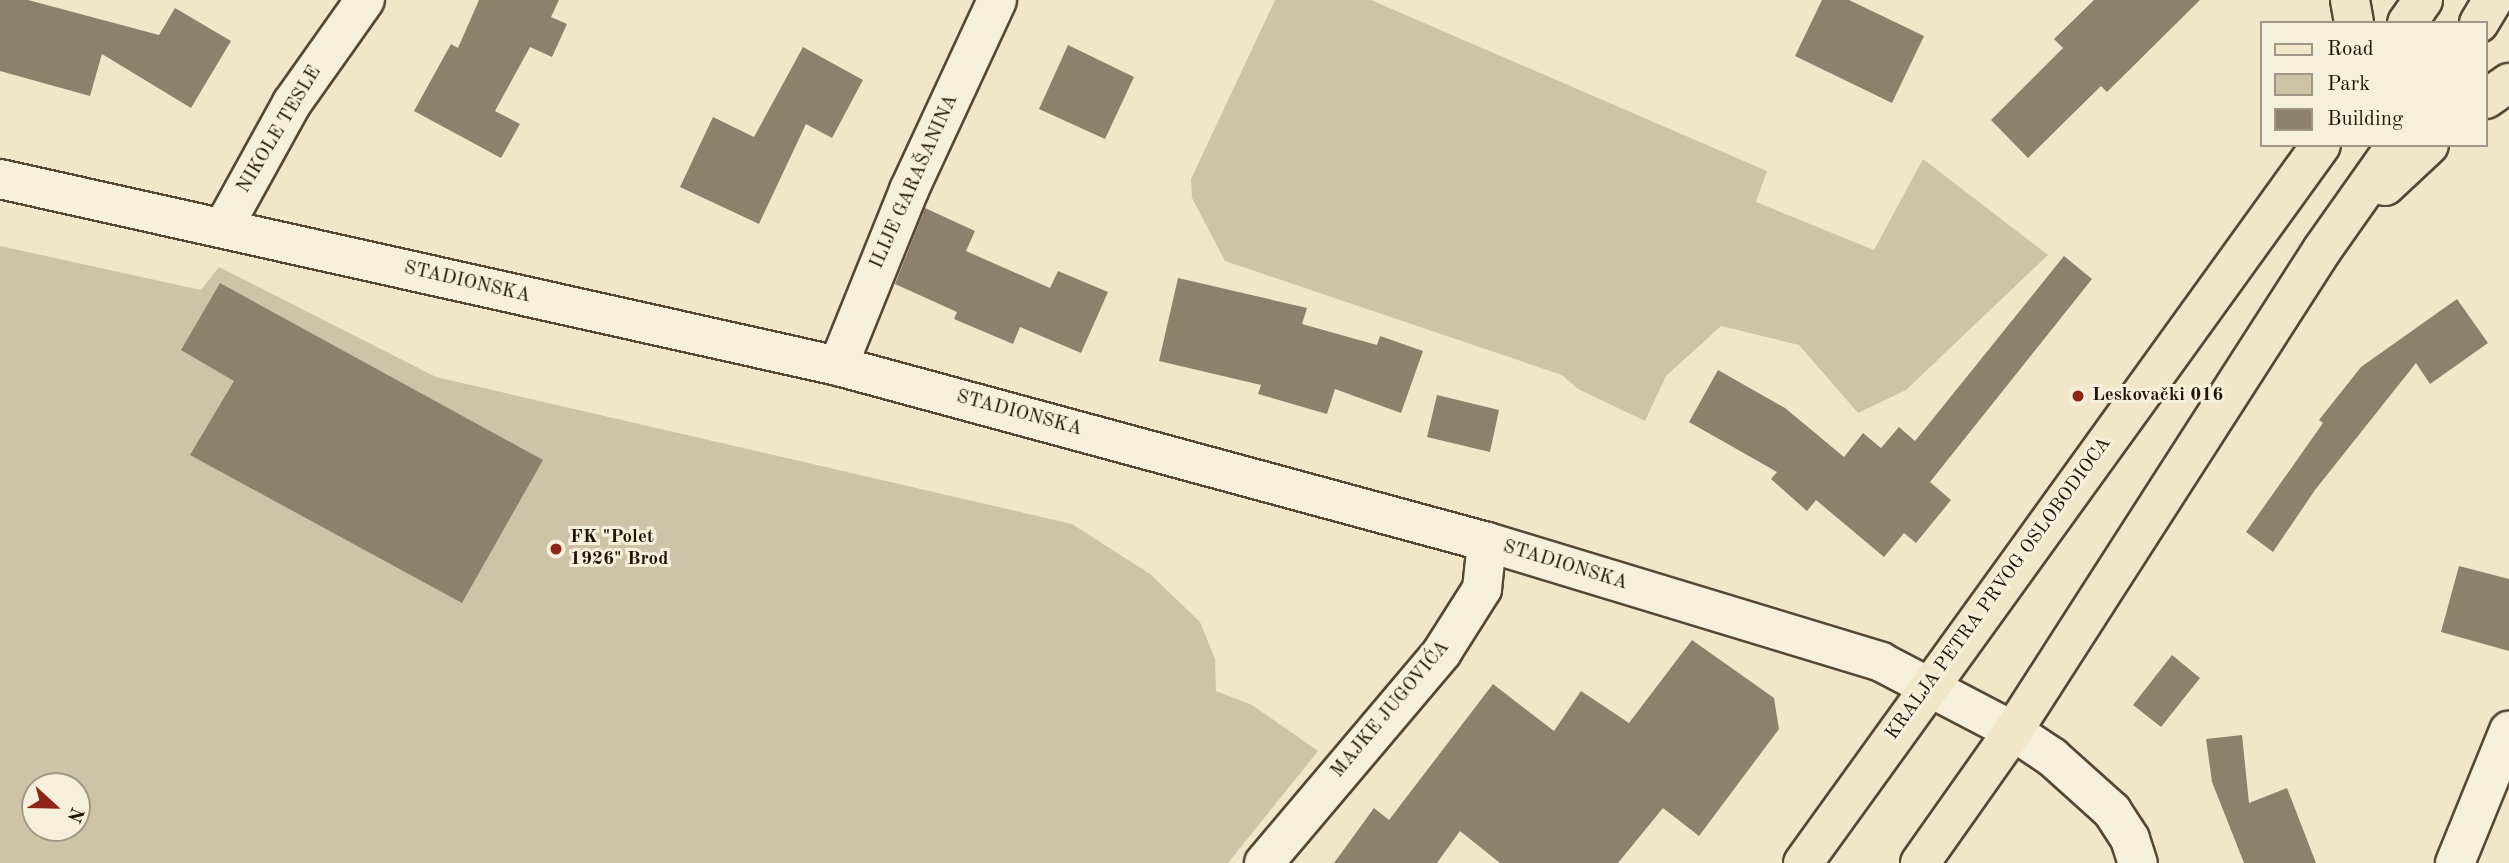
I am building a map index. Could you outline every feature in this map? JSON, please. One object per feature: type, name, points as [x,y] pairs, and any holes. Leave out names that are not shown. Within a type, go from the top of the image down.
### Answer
[{"type":"main road","points":[[2350,0],[2354,21]]},
{"type":"main road","points":[[2408,21],[2423,0]]},
{"type":"main road","points":[[2480,21],[2493,0]]},
{"type":"main road","points":[[2488,98],[2509,83]]},
{"type":"main road","name":"KRALJA PETRA PRVOG OSLOBODIOCA","points":[[1803,863],[2320,147]]},
{"type":"main road","points":[[1920,863],[2013,731],[2322,250],[2395,147]]},
{"type":"main road","points":[[2322,250],[2427,147]]},
{"type":"street","name":"NIKOLE TESLE","points":[[223,229],[292,103],[365,0]]},
{"type":"street","name":"ILIJE GARAŠANINA","points":[[838,366],[909,190],[997,0]]},
{"type":"street","name":"STADIONSKA","points":[[0,179],[838,366],[1487,542],[1881,662],[2013,731],[2052,757],[2112,811],[2130,839],[2138,863]]},
{"type":"street","name":"MAJKE JUGOVIĆA","points":[[1264,863],[1442,652],[1482,589],[1487,542]]},
{"type":"street","points":[[2455,863],[2509,731]]},
{"type":"green space","points":[[1275,0],[1371,0],[1767,171],[1756,202],[1874,250],[1923,159],[2048,255],[1906,390],[1858,413],[1799,345],[1721,326],[1666,376],[1645,421],[1578,389],[1562,375],[1225,261],[1192,198],[1191,179]]},
{"type":"green space","name":"FK \"Polet 1926\" Brod","points":[[0,246],[201,290],[219,267],[436,377],[1072,524],[1150,574],[1200,622],[1215,659],[1216,691],[1252,705],[1318,751],[1228,863],[0,863]]},
{"type":"building","points":[[0,0],[28,0],[159,35],[175,8],[231,41],[191,108],[102,54],[90,96],[0,71]]},
{"type":"building","points":[[479,0],[559,0],[551,17],[567,24],[552,57],[530,47],[495,111],[520,124],[501,158],[414,111],[451,44],[458,48]]},
{"type":"building","points":[[1822,0],[1849,0],[1924,36],[1892,103],[1795,56]]},
{"type":"building","points":[[2094,0],[2200,0],[2107,92],[2101,86],[2028,158],[1991,120],[2063,48],[2054,39]]},
{"type":"building","points":[[1068,45],[1134,77],[1105,139],[1039,109]]},
{"type":"building","points":[[803,47],[863,80],[832,138],[806,124],[759,224],[680,187],[713,117],[754,137]]},
{"type":"building","points":[[925,208],[975,231],[966,251],[1050,288],[1058,271],[1108,292],[1081,353],[1020,327],[1013,344],[954,319],[957,312],[895,284]]},
{"type":"building","points":[[2064,256],[2092,279],[1930,482],[1951,500],[1916,543],[1904,533],[1884,557],[1816,500],[1807,511],[1771,479],[1777,472],[1689,422],[1718,370],[1785,408],[1844,457],[1863,433],[1881,448],[1899,427],[1915,441]]},
{"type":"building","points":[[1178,278],[1307,308],[1302,324],[1377,345],[1380,336],[1423,351],[1401,413],[1335,389],[1327,414],[1258,394],[1261,385],[1159,361]]},
{"type":"building","points":[[220,283],[543,460],[462,603],[190,455],[234,381],[181,350]]},
{"type":"building","points":[[2457,299],[2488,343],[2430,384],[2416,363],[2315,490],[2273,552],[2246,532],[2323,423],[2319,420],[2361,367]]},
{"type":"building","points":[[1437,395],[1499,410],[1490,452],[1427,437]]},
{"type":"building","points":[[2459,566],[2509,579],[2509,651],[2441,632]]},
{"type":"building","points":[[1692,640],[1774,698],[1779,729],[1699,836],[1663,808],[1618,863],[1500,863],[1460,831],[1437,863],[1334,863],[1374,808],[1389,820],[1493,684],[1554,731],[1581,691],[1629,723]]},
{"type":"building","points":[[2172,655],[2200,678],[2161,727],[2133,705]]},
{"type":"building","points":[[2242,735],[2249,803],[2287,788],[2316,863],[2244,863],[2212,782],[2206,739]]},
{"type":"place","name":"Leskovački 016","points":[[2078,396]]},
{"type":"place","name":"FK \"Polet 1926\" Brod","points":[[556,549]]}]
